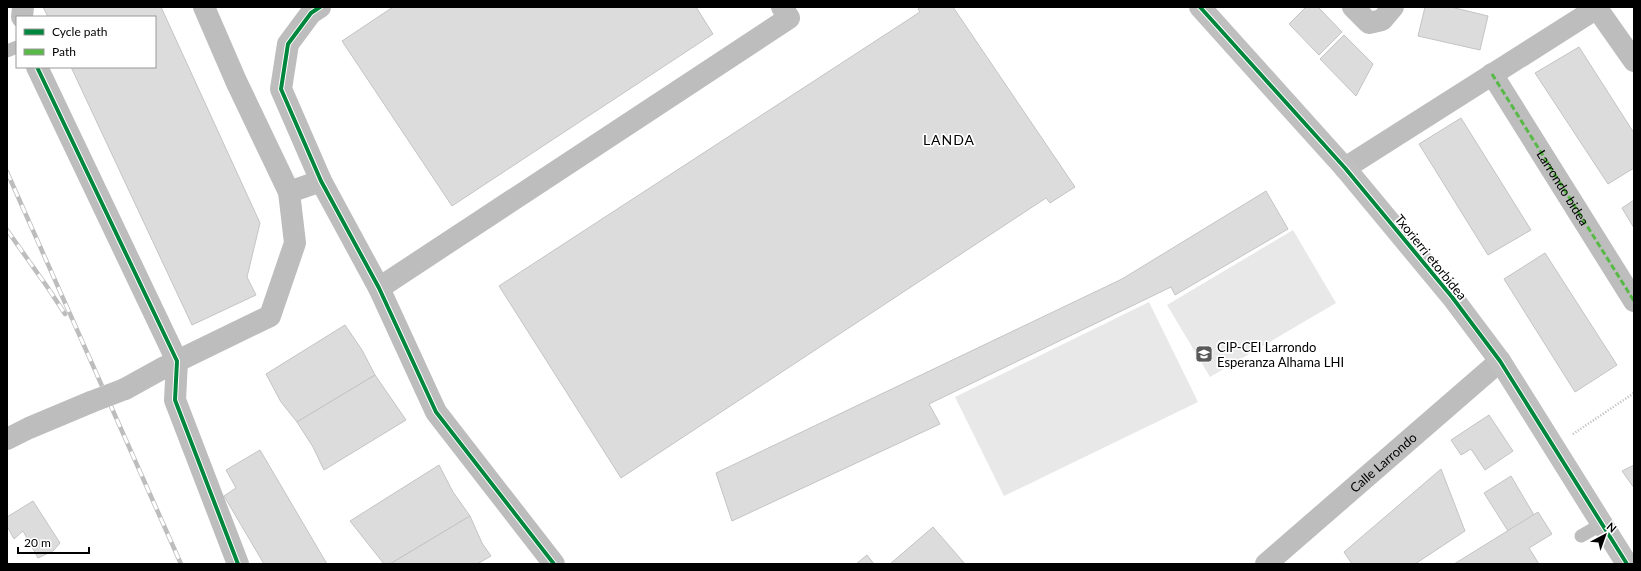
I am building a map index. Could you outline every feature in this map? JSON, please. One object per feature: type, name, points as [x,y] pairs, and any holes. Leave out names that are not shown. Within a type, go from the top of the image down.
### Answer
[{"type":"street","points":[[7,439],[29,428],[125,389],[177,361],[270,316],[295,243],[289,192],[236,81],[204,7]]},
{"type":"street","points":[[320,7],[311,13],[288,44],[281,89],[321,181],[379,288],[436,412],[554,564]]},
{"type":"street","points":[[379,288],[789,18],[782,7]]},
{"type":"street","name":"Txorierri etorbidea","points":[[1200,7],[1345,168],[1436,276],[1500,361],[1627,564]]},
{"type":"street","points":[[1353,7],[1369,23],[1382,20],[1393,7]]},
{"type":"street","points":[[1345,168],[1597,7],[1634,61]]},
{"type":"street","points":[[37,68],[177,361],[175,400],[238,564]]},
{"type":"street","name":"Larrondo bidea","points":[[1492,74],[1634,301]]},
{"type":"street","points":[[289,192],[321,181]]},
{"type":"street","name":"Calle Larrondo","points":[[1266,564],[1500,361]]},
{"type":"lane","points":[[1581,536],[1602,524]]},
{"type":"path","points":[[1554,446],[1634,393]]},
{"type":"shaded area","points":[[1293,230],[1336,303],[1210,377],[1167,305]]},
{"type":"shaded area","points":[[1149,302],[1198,402],[1004,496],[955,397]]},
{"type":"building","points":[[43,7],[161,7],[260,223],[247,277],[256,295],[192,325],[71,68],[156,68],[156,16],[48,16]]},
{"type":"building","points":[[393,7],[696,7],[713,34],[452,206],[342,41]]},
{"type":"building","points":[[920,7],[953,7],[1075,187],[1050,203],[1046,198],[621,478],[499,286],[920,12],[918,9]]},
{"type":"building","points":[[1306,7],[1318,7],[1342,32],[1319,55],[1289,24]]},
{"type":"building","points":[[1425,7],[1451,7],[1488,16],[1480,50],[1418,36]]},
{"type":"building","points":[[1344,35],[1373,64],[1356,96],[1320,59]]},
{"type":"building","points":[[1579,47],[1634,133],[1634,168],[1608,184],[1535,73]]},
{"type":"building","points":[[1461,118],[1531,230],[1488,255],[1419,144]]},
{"type":"building","points":[[1266,191],[1288,229],[1175,295],[1171,287],[929,404],[940,424],[732,521],[716,473],[1122,279]]},
{"type":"building","points":[[1634,200],[1634,228],[1622,208]]},
{"type":"building","points":[[1545,253],[1617,365],[1575,392],[1504,279]]},
{"type":"building","points":[[345,325],[362,350],[375,375],[297,422],[281,402],[266,374]]},
{"type":"building","points":[[375,375],[406,420],[324,470],[313,447],[297,422]]},
{"type":"building","points":[[1489,415],[1513,451],[1485,470],[1471,449],[1461,455],[1451,440]]},
{"type":"building","points":[[260,450],[327,564],[264,564],[224,496],[236,488],[226,470]]},
{"type":"building","points":[[439,465],[453,492],[470,516],[390,564],[384,564],[350,521]]},
{"type":"building","points":[[1634,465],[1634,488],[1622,471]]},
{"type":"building","points":[[1441,469],[1465,531],[1415,564],[1352,564],[1344,552]]},
{"type":"building","points":[[1511,476],[1534,515],[1508,531],[1484,493]]},
{"type":"building","points":[[33,501],[60,543],[53,551],[38,558],[23,531],[14,539],[7,526],[7,517]]},
{"type":"building","points":[[1538,512],[1552,534],[1529,548],[1539,564],[1454,564]]},
{"type":"building","points":[[470,516],[482,543],[491,556],[477,564],[390,564]]},
{"type":"building","points":[[933,527],[965,564],[890,564]]},
{"type":"building","points":[[867,555],[874,564],[856,564]]},
{"type":"railway","points":[[7,172],[181,564]]},
{"type":"railway","points":[[7,230],[65,314]]},
{"type":"marked path","points":[[1492,74],[1634,301]]},
{"type":"cycle path","points":[[320,7],[311,13],[288,44],[281,89],[321,181],[379,288],[436,412],[554,564]]},
{"type":"cycle path","points":[[1200,7],[1345,168],[1452,297],[1500,361],[1627,564]]},
{"type":"cycle path","points":[[37,68],[177,361],[175,400],[238,564]]},
{"type":"place","name":"CIP-CEI Larrondo Esperanza Alhama LHI","points":[[1204,354]]},
{"type":"district","name":"LANDA","points":[[949,139]]}]
